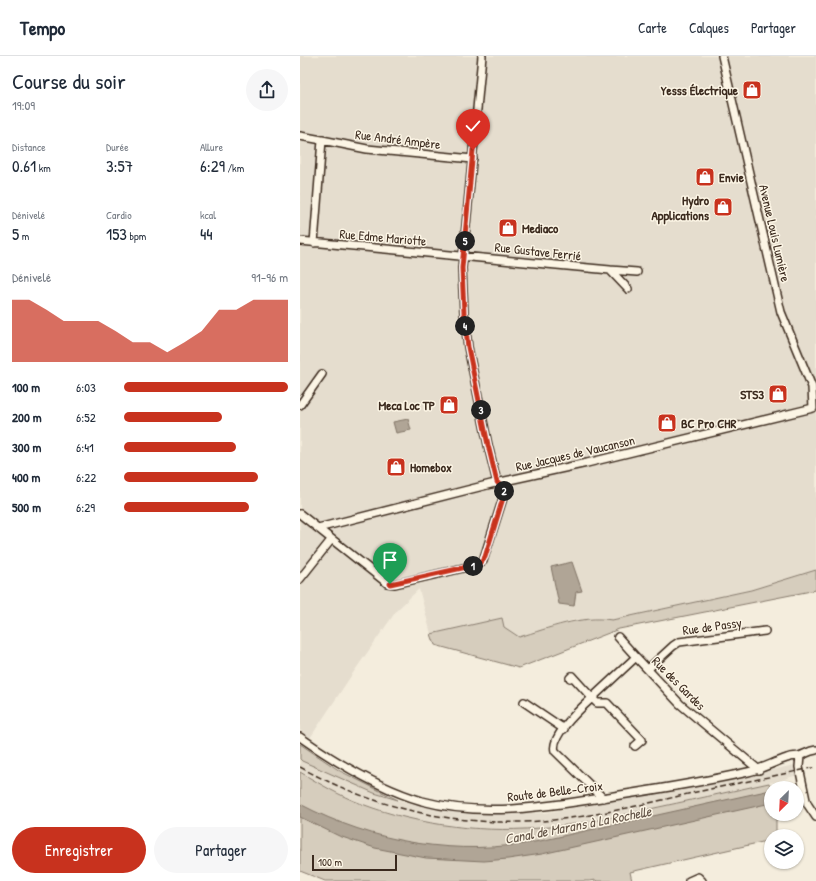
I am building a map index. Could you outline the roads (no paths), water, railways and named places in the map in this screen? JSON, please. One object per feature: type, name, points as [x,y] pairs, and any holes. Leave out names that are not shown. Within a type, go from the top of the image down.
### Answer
[{"type":"street","points":[[300,514],[331,540],[390,584],[480,564],[485,557],[504,495],[503,489],[497,482],[488,445],[468,347],[463,298],[462,268],[482,56]]},
{"type":"street","name":"Avenue Louis Lumière","points":[[722,56],[781,312],[812,387],[814,409]]},
{"type":"street","name":"Rue André Ampère","points":[[300,136],[367,149],[473,159]]},
{"type":"street","points":[[314,243],[322,140]]},
{"type":"street","name":"Rue Edme Mariotte","points":[[300,242],[463,256]]},
{"type":"street","name":"Rue Gustave Ferrié","points":[[463,256],[637,272]]},
{"type":"street","points":[[610,270],[628,289]]},
{"type":"street","points":[[300,405],[322,374]]},
{"type":"street","name":"Rue Jacques de Vaucanson","points":[[318,528],[497,482],[587,463],[814,409]]},
{"type":"street","points":[[300,579],[331,540]]},
{"type":"street","name":"Rue de Passy","points":[[648,669],[679,642],[765,631]]},
{"type":"street","points":[[618,636],[636,657]]},
{"type":"street","name":"Rue des Gardes","points":[[603,798],[555,751],[555,742],[574,715],[636,657],[680,704],[759,770]]},
{"type":"street","points":[[570,678],[572,676],[597,703],[607,703],[642,740],[634,746]]},
{"type":"street","points":[[524,702],[564,729]]},
{"type":"street","name":"Route de Belle-Croix","points":[[300,736],[336,761],[408,796],[438,804],[479,809],[508,810],[543,808],[688,784],[759,770],[787,758],[800,756],[816,750]]},
{"type":"street","points":[[800,756],[798,761],[806,800],[816,816]]},
{"type":"street","points":[[689,881],[698,877],[702,881]]},
{"type":"railway","points":[[300,767],[331,783],[362,796],[394,806],[427,814],[494,822],[528,822],[595,814],[816,767]]},
{"type":"place","name":"Yesss Électrique","points":[[752,90]]},
{"type":"place","name":"Envie","points":[[705,177]]},
{"type":"place","name":"Hydro Applications","points":[[723,207]]},
{"type":"place","name":"Mediaco","points":[[508,228]]},
{"type":"place","name":"STS3","points":[[778,394]]},
{"type":"place","name":"Meca Loc TP","points":[[449,405]]},
{"type":"place","name":"BC Pro CHR","points":[[667,423]]},
{"type":"place","name":"Homebox","points":[[396,467]]},
{"type":"water label","name":"Canal de Marans à La Rochelle","points":[[578,825]]}]
